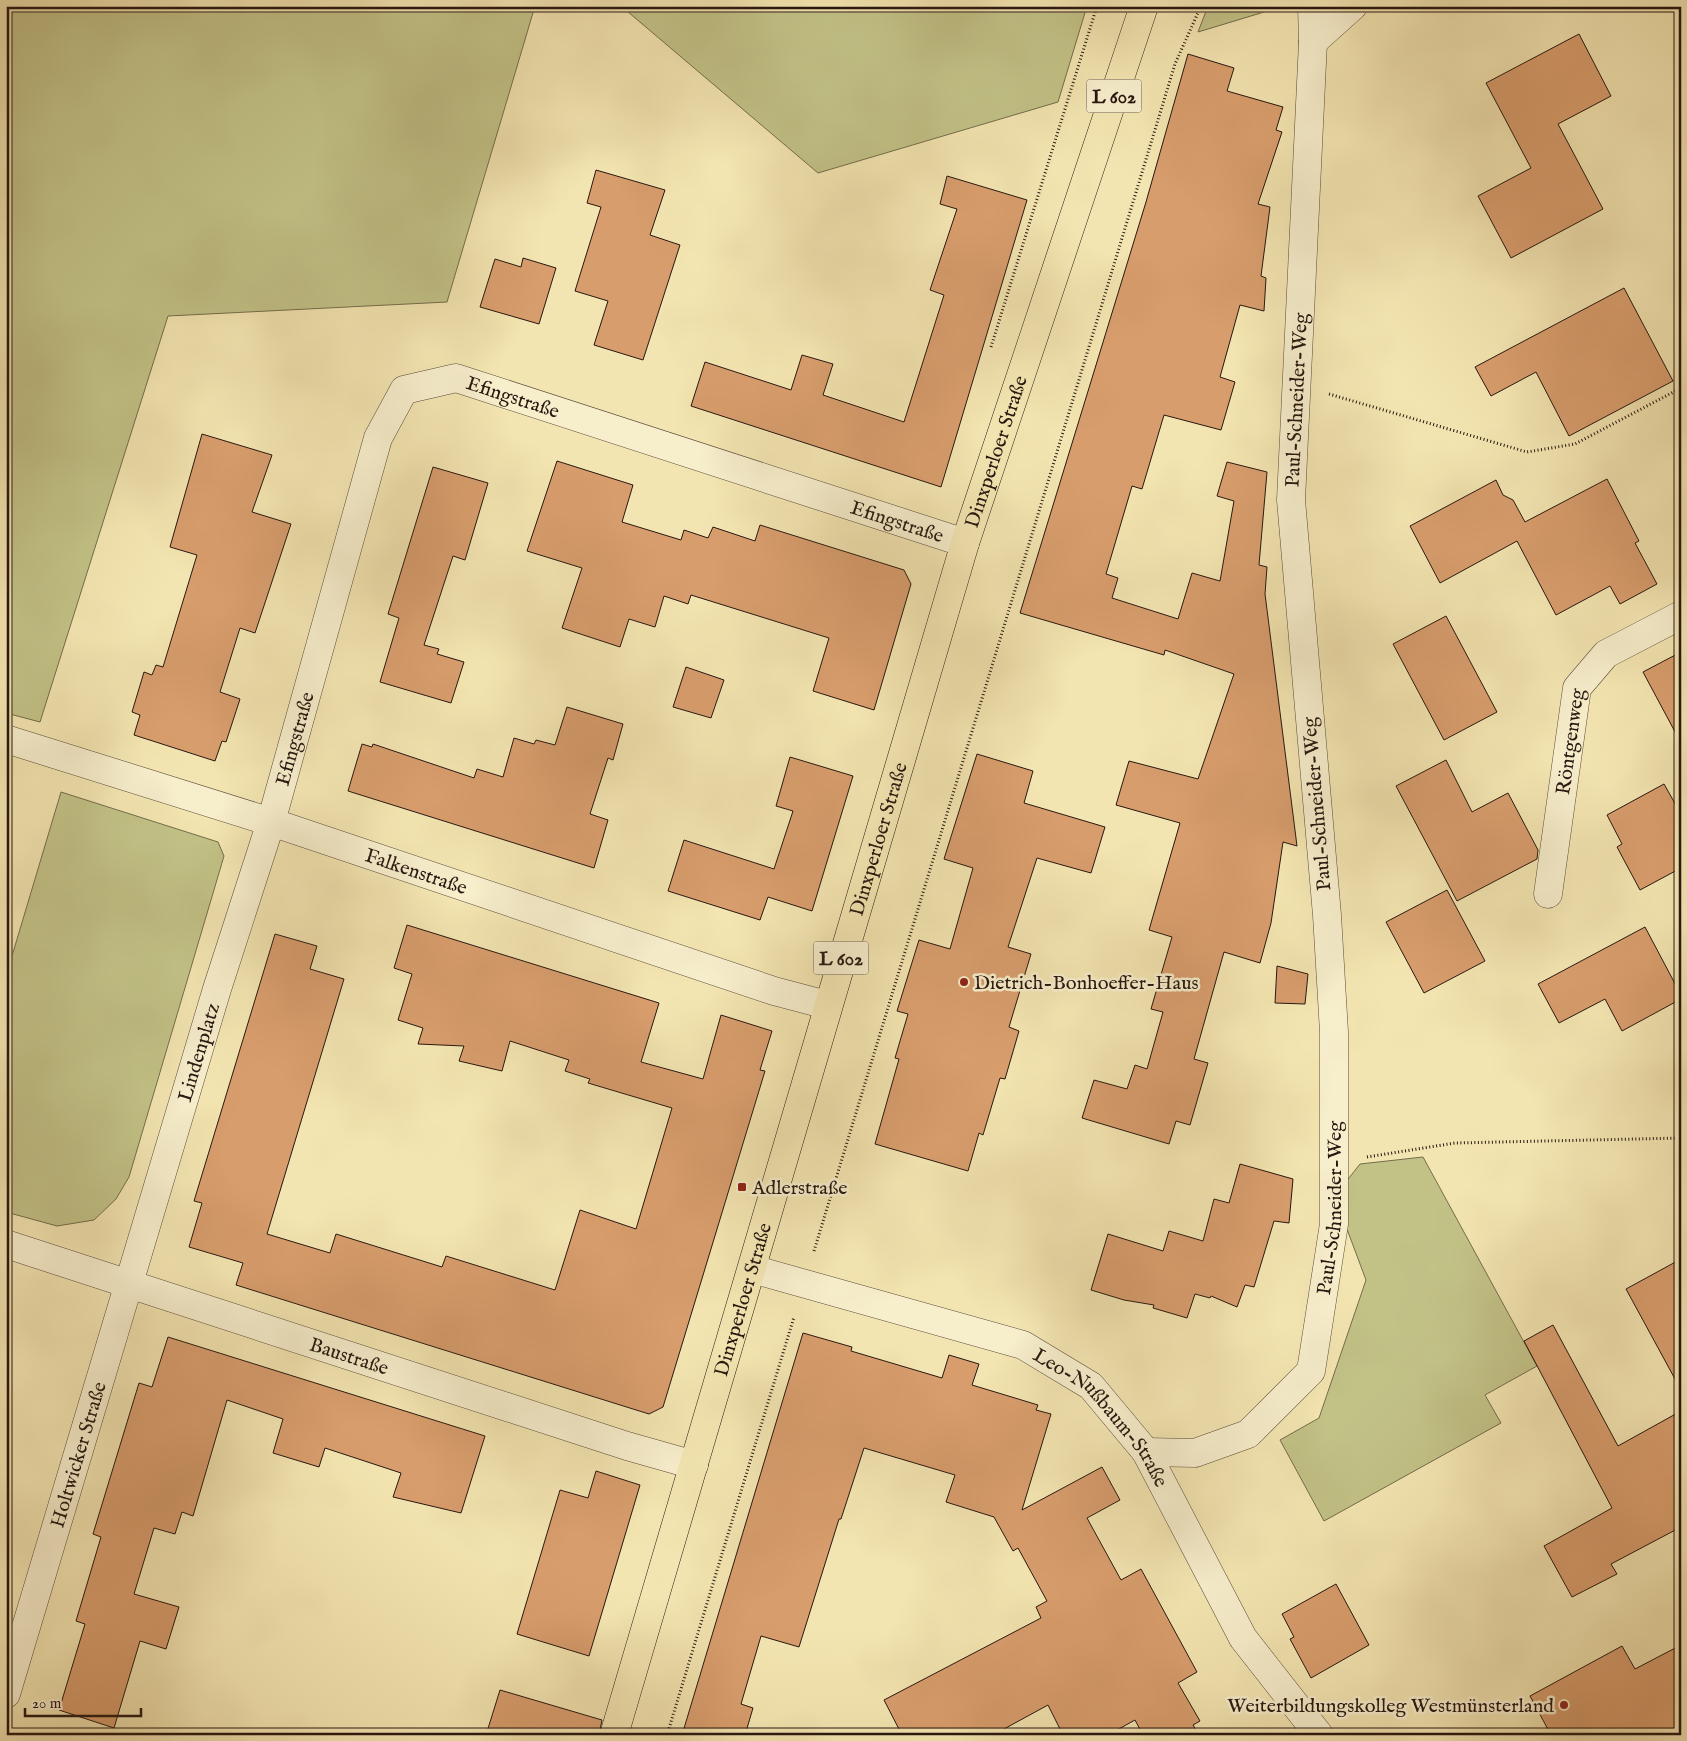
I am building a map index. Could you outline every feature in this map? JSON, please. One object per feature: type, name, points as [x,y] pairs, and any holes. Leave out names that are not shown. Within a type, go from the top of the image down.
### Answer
[{"type":"main road","name":"Dinxperloer Straße","points":[[614,1735],[752,1269],[827,1005],[965,543],[1144,6]]},
{"type":"street","name":"Paul-Schneider-Weg","points":[[1146,1452],[1195,1454],[1248,1434],[1311,1370],[1334,1224],[1334,1032],[1327,915],[1291,500],[1313,42],[1312,6]]},
{"type":"street","points":[[1313,42],[1353,6]]},
{"type":"street","name":"Efingstraße","points":[[271,822],[378,438],[404,390],[456,378],[965,543]]},
{"type":"street","name":"Röntgenweg","points":[[1548,894],[1577,688],[1606,654],[1681,615]]},
{"type":"street","name":"Falkenstraße","points":[[6,739],[271,822],[774,991],[827,1005]]},
{"type":"street","name":"Lindenplatz","points":[[130,1284],[218,989],[271,822]]},
{"type":"street","name":"Baustraße","points":[[6,1244],[617,1443],[694,1465]]},
{"type":"street","name":"Leo-Nußbaum-Straße","points":[[752,1269],[1023,1345],[1091,1386],[1146,1452],[1243,1638],[1319,1735]]},
{"type":"street","name":"Holtwicker Straße","points":[[6,1694],[16,1621],[130,1284]]},
{"type":"path","points":[[667,1735],[1175,64],[1201,6]]},
{"type":"path","points":[[1296,384],[1527,452],[1575,444],[1681,388]]},
{"type":"path","points":[[1334,1162],[1455,1143],[1681,1138]]},
{"type":"green space","points":[[6,6],[535,6],[447,302],[168,316],[40,722],[6,713]]},
{"type":"green space","points":[[621,6],[1087,6],[1058,102],[818,173]]},
{"type":"green space","points":[[1208,6],[1284,6],[1198,32]]},
{"type":"green space","points":[[61,792],[218,842],[224,856],[129,1177],[116,1199],[94,1220],[57,1226],[6,1212],[6,976]]},
{"type":"green space","points":[[1423,1157],[1537,1366],[1485,1395],[1501,1423],[1324,1521],[1280,1440],[1319,1418],[1366,1280],[1338,1205],[1341,1188],[1360,1164]]},
{"type":"building","points":[[1579,34],[1611,96],[1558,124],[1603,209],[1511,258],[1478,196],[1531,168],[1486,83]]},
{"type":"building","points":[[1188,54],[1234,68],[1227,91],[1283,107],[1276,130],[1282,132],[1258,204],[1270,207],[1261,276],[1266,278],[1264,311],[1240,305],[1220,377],[1235,382],[1221,430],[1164,415],[1142,489],[1132,486],[1106,574],[1118,578],[1112,598],[1178,619],[1192,573],[1220,581],[1234,501],[1217,496],[1227,462],[1267,472],[1259,565],[1267,567],[1265,594],[1297,846],[1283,842],[1271,923],[1260,963],[1224,952],[1194,1059],[1208,1063],[1190,1125],[1176,1121],[1169,1144],[1082,1118],[1094,1080],[1127,1089],[1135,1065],[1147,1069],[1163,1012],[1151,1009],[1172,937],[1149,930],[1180,823],[1116,805],[1129,761],[1198,779],[1234,674],[1165,650],[1164,655],[1020,613],[1146,202]]},
{"type":"building","points":[[596,170],[665,190],[650,235],[680,245],[643,360],[594,345],[608,301],[575,291],[601,207],[587,203]]},
{"type":"building","points":[[947,176],[1027,200],[941,487],[691,406],[705,362],[791,390],[802,355],[833,364],[823,395],[904,422],[944,295],[930,290],[957,209],[940,204]]},
{"type":"building","points":[[523,258],[556,268],[539,324],[480,307],[495,259],[521,267]]},
{"type":"building","points":[[1624,288],[1673,381],[1569,436],[1536,372],[1491,396],[1475,367]]},
{"type":"building","points":[[202,434],[272,455],[252,512],[291,524],[255,633],[240,628],[220,692],[240,699],[226,742],[222,741],[215,761],[134,735],[140,715],[132,712],[144,672],[152,675],[156,665],[163,667],[197,555],[170,547]]},
{"type":"building","points":[[557,461],[633,485],[622,522],[681,540],[684,530],[708,538],[713,527],[755,541],[760,525],[904,570],[911,584],[874,710],[813,691],[829,638],[691,595],[688,604],[664,596],[655,627],[629,619],[620,647],[562,628],[582,568],[527,551]]},
{"type":"building","points":[[433,467],[488,483],[465,560],[453,556],[424,645],[439,649],[437,654],[464,662],[451,703],[380,682],[399,618],[388,614]]},
{"type":"building","points":[[1607,479],[1639,541],[1635,543],[1657,584],[1620,604],[1610,586],[1556,615],[1517,541],[1440,583],[1410,526],[1496,480],[1503,495],[1513,500],[1525,522]]},
{"type":"building","points":[[1446,616],[1497,712],[1444,740],[1393,644]]},
{"type":"building","points":[[1681,652],[1681,743],[1643,672]]},
{"type":"building","points":[[686,667],[724,680],[711,718],[673,707]]},
{"type":"building","points":[[567,707],[623,724],[613,760],[608,758],[590,814],[608,820],[594,868],[348,791],[362,744],[372,747],[373,744],[474,778],[477,769],[503,777],[514,738],[534,744],[536,740],[555,745]]},
{"type":"building","points":[[977,754],[1033,771],[1024,803],[1105,827],[1091,873],[1037,858],[1008,947],[1031,954],[1009,1027],[1019,1031],[1005,1079],[1000,1078],[983,1135],[979,1133],[968,1171],[875,1144],[899,1059],[895,1058],[908,1014],[897,1011],[919,940],[950,949],[973,868],[944,859]]},
{"type":"building","points":[[790,757],[853,776],[812,911],[768,897],[760,920],[668,891],[684,840],[774,869],[793,811],[776,806]]},
{"type":"building","points":[[1446,760],[1472,812],[1508,793],[1538,850],[1537,859],[1457,901],[1396,786]]},
{"type":"building","points":[[1664,784],[1681,814],[1681,868],[1640,890],[1617,847],[1622,844],[1607,815]]},
{"type":"building","points":[[1447,890],[1485,961],[1424,993],[1386,922]]},
{"type":"building","points":[[407,925],[659,1003],[641,1062],[703,1079],[721,1015],[772,1031],[760,1070],[765,1071],[663,1407],[649,1414],[236,1285],[243,1263],[189,1247],[202,1203],[194,1201],[275,934],[317,946],[310,969],[344,979],[267,1234],[330,1253],[336,1234],[442,1267],[446,1256],[555,1290],[580,1210],[636,1229],[672,1108],[588,1083],[590,1079],[565,1071],[569,1060],[510,1041],[502,1071],[459,1061],[464,1046],[418,1044],[423,1028],[398,1020],[412,974],[394,968]]},
{"type":"building","points":[[1645,927],[1681,995],[1681,999],[1622,1031],[1605,999],[1559,1023],[1538,984]]},
{"type":"building","points":[[1277,966],[1308,974],[1305,1004],[1275,1003]]},
{"type":"building","points":[[1240,1164],[1293,1179],[1289,1223],[1274,1221],[1254,1287],[1245,1285],[1237,1307],[1211,1296],[1210,1298],[1195,1294],[1187,1318],[1153,1308],[1154,1305],[1124,1300],[1091,1290],[1108,1234],[1163,1251],[1169,1231],[1203,1241],[1214,1199],[1229,1203]]},
{"type":"building","points":[[1681,1259],[1681,1390],[1626,1289]]},
{"type":"building","points":[[1553,1325],[1618,1446],[1681,1411],[1681,1527],[1611,1564],[1617,1574],[1572,1597],[1544,1546],[1612,1508],[1524,1341]]},
{"type":"building","points":[[803,1333],[852,1347],[851,1351],[942,1378],[949,1355],[979,1364],[972,1385],[1038,1405],[1036,1410],[1051,1414],[1022,1510],[1102,1467],[1120,1500],[1087,1518],[1121,1580],[1141,1569],[1197,1672],[1178,1683],[1200,1721],[1193,1725],[1199,1735],[1143,1735],[1135,1720],[1108,1735],[1063,1735],[1048,1705],[993,1735],[902,1735],[884,1700],[1041,1618],[1036,1607],[1047,1601],[1018,1548],[1013,1551],[994,1517],[946,1502],[955,1475],[864,1448],[841,1519],[839,1519],[799,1647],[761,1636],[741,1704],[753,1708],[745,1735],[682,1735]]},
{"type":"building","points":[[168,1337],[485,1436],[461,1513],[393,1497],[401,1473],[325,1448],[319,1467],[273,1453],[283,1419],[227,1400],[193,1516],[182,1512],[175,1534],[154,1528],[134,1594],[179,1607],[166,1649],[140,1641],[114,1728],[59,1710],[85,1624],[76,1621],[101,1537],[93,1534],[139,1383],[152,1387]]},
{"type":"building","points":[[596,1471],[640,1485],[589,1656],[517,1634],[560,1490],[588,1498]]},
{"type":"building","points":[[1336,1584],[1369,1645],[1311,1678],[1290,1639],[1294,1637],[1282,1614]]},
{"type":"building","points":[[1681,1645],[1681,1735],[1551,1735],[1530,1696],[1622,1646],[1635,1669]]},
{"type":"building","points":[[500,1690],[602,1720],[599,1735],[486,1735]]},
{"type":"place","name":"Dietrich-Bonhoeffer-Haus","points":[[964,982]]},
{"type":"place","name":"Adlerstraße","points":[[742,1187]]},
{"type":"place","name":"Weiterbildungskolleg Westmünsterland","points":[[1564,1705]]}]
